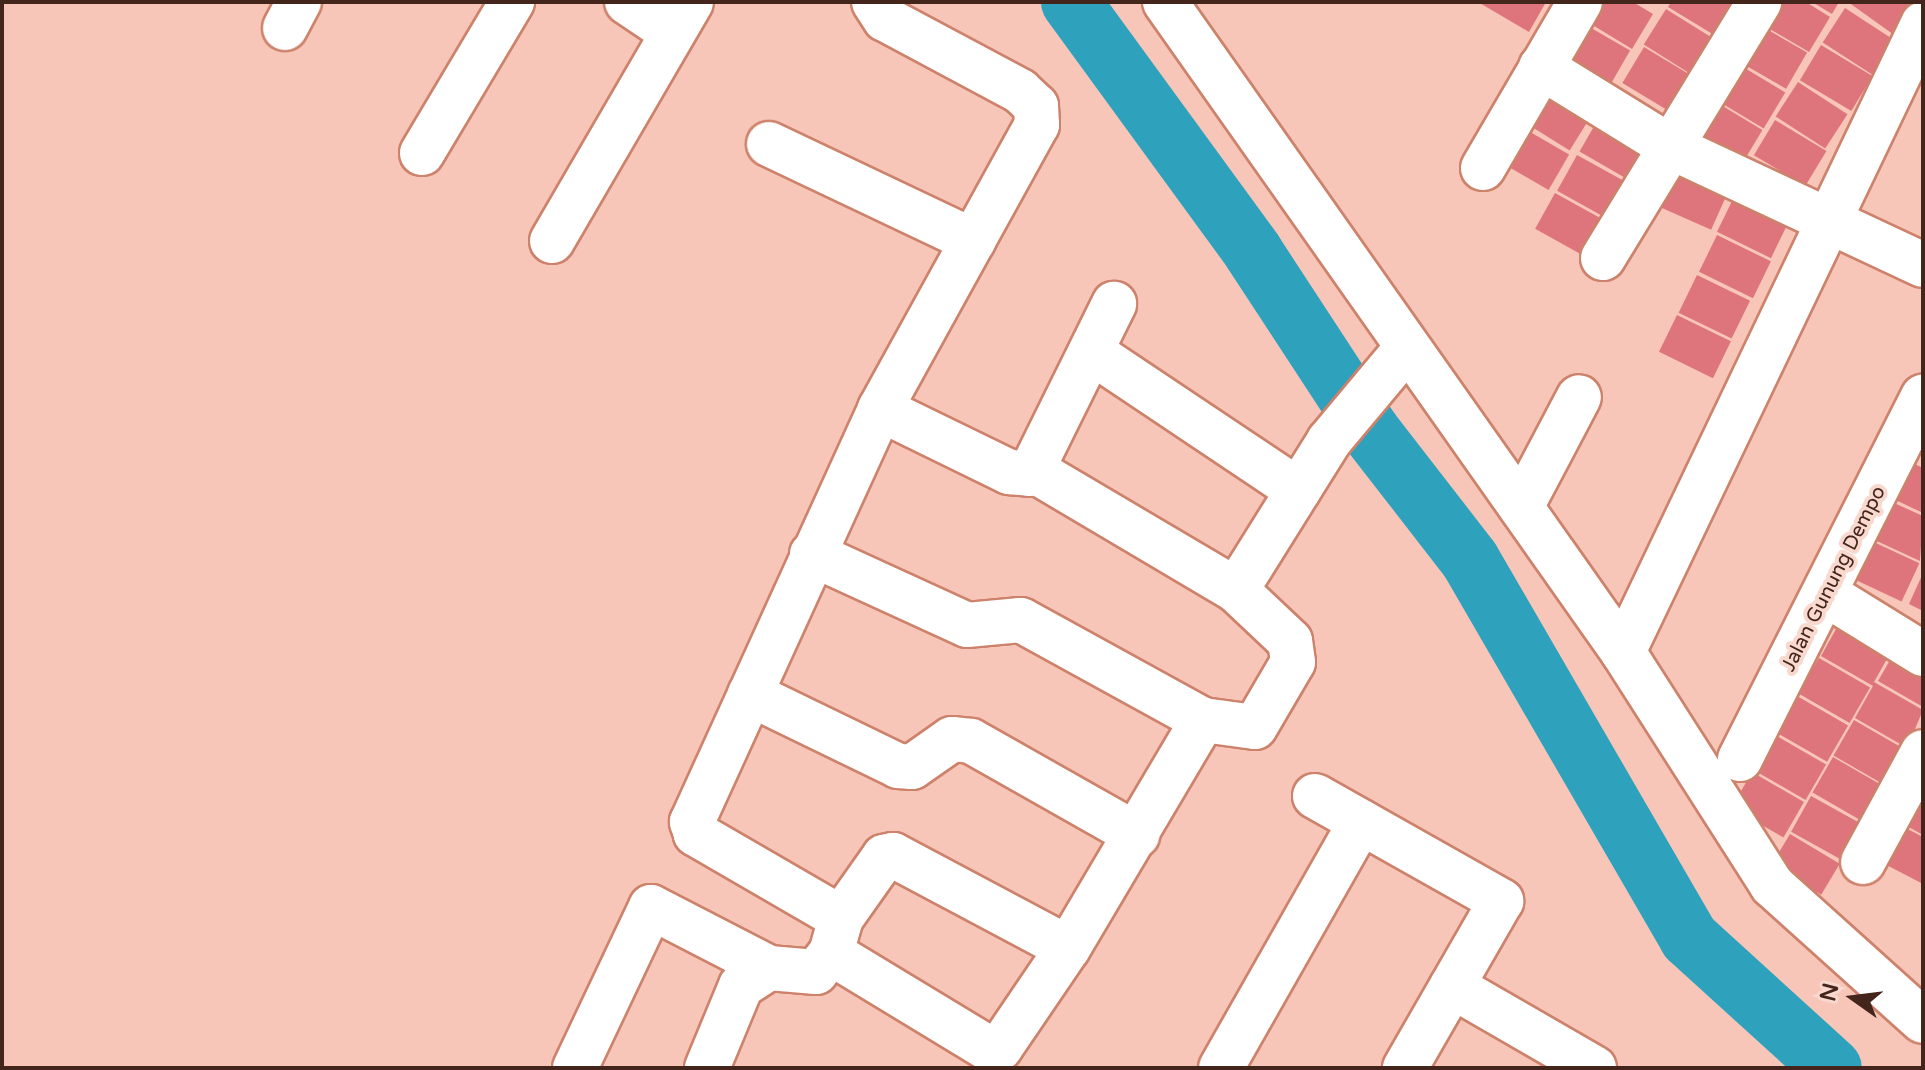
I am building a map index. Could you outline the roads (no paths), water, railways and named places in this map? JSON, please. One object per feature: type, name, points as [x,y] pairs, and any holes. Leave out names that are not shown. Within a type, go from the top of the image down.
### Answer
[{"type":"street","points":[[422,153],[512,2]]},
{"type":"street","points":[[552,241],[682,18],[627,2]]},
{"type":"street","points":[[874,2],[885,19],[1036,106],[1037,125],[880,409],[812,554],[693,830],[994,1048],[1006,1043],[1068,948],[1203,720]]},
{"type":"street","points":[[1165,2],[1406,349],[1623,652],[1772,885],[1923,1021]]},
{"type":"street","points":[[1483,168],[1580,2]]},
{"type":"street","points":[[1603,258],[1759,2]]},
{"type":"street","points":[[1623,652],[1833,219],[1923,24]]},
{"type":"street","points":[[1541,67],[1669,146],[1833,219],[1923,265]]},
{"type":"street","points":[[769,144],[973,241]]},
{"type":"street","points":[[1035,471],[1114,304]]},
{"type":"street","points":[[1236,590],[1329,441],[1406,349]]},
{"type":"street","points":[[1093,353],[1298,490]]},
{"type":"street","points":[[1521,507],[1579,397]]},
{"type":"street","name":"Jalan Gunung Dempo","points":[[1740,759],[1829,596],[1923,397]]},
{"type":"street","points":[[812,554],[967,625],[1021,620],[1203,720],[1255,727],[1293,662],[1290,641],[1236,590],[1035,471],[1009,472],[880,409]]},
{"type":"street","points":[[1829,596],[1923,654]]},
{"type":"street","points":[[750,694],[898,766],[912,767],[952,739],[971,741],[1137,835]]},
{"type":"street","points":[[1863,862],[1923,752]]},
{"type":"street","points":[[1315,796],[1501,901],[1405,1068]]},
{"type":"street","points":[[1221,1068],[1361,822]]},
{"type":"street","points":[[575,1068],[651,907],[769,968],[805,975],[836,935],[884,857],[893,855],[1068,948]]},
{"type":"street","points":[[707,1068],[741,986],[769,968]]},
{"type":"street","points":[[1452,986],[1594,1068]]},
{"type":"waterway","points":[[1071,2],[1253,252],[1370,431],[1470,560],[1689,938],[1832,1068]]}]
